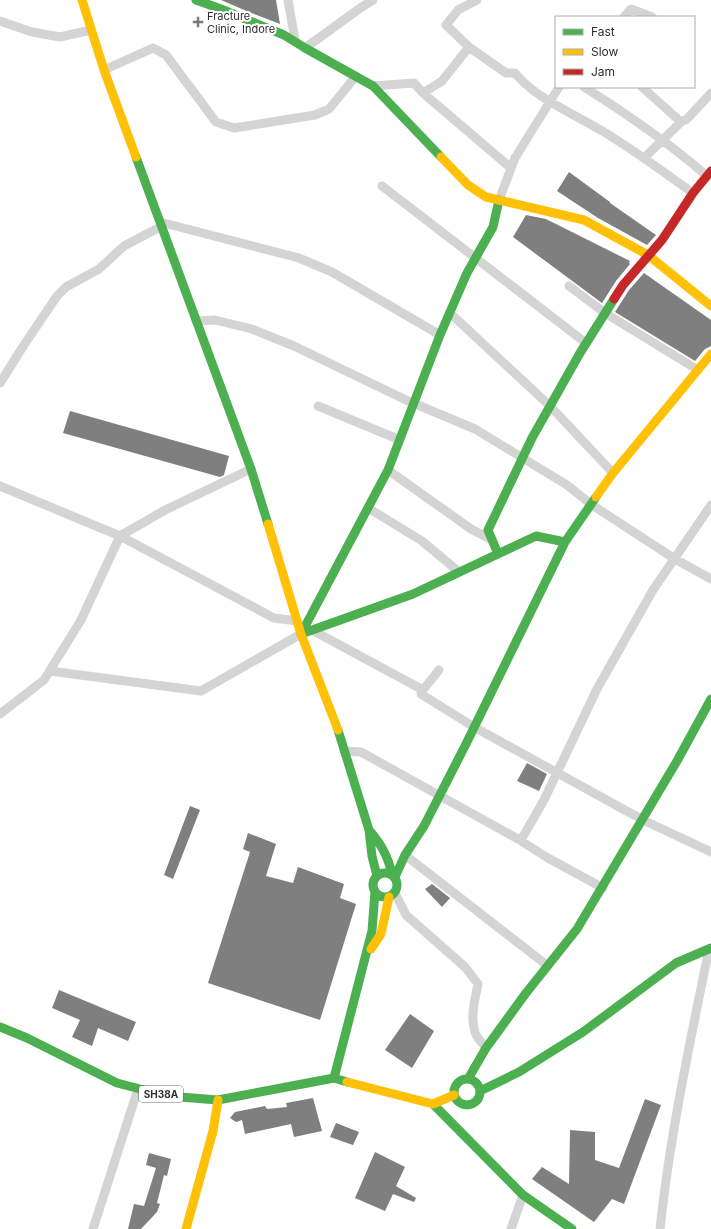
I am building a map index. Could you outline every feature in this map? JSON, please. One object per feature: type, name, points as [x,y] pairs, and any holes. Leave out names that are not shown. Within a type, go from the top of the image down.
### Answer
[{"type":"street","points":[[82,0],[104,70],[251,469],[301,634],[344,751],[369,830],[372,856],[377,876]]},
{"type":"street","points":[[196,0],[210,4],[295,40],[306,48],[373,86],[468,185],[486,197],[584,220],[648,255],[711,306]]},
{"type":"street","points":[[288,0],[295,40]]},
{"type":"street","points":[[306,48],[373,0]]},
{"type":"street","points":[[477,0],[458,10],[446,25],[469,47],[506,73],[515,73],[524,84],[644,158],[693,193]]},
{"type":"street","points":[[625,16],[631,9],[649,16]]},
{"type":"street","points":[[0,21],[32,32],[60,37],[91,30]]},
{"type":"street","points":[[423,93],[442,81],[469,47]]},
{"type":"street","points":[[104,70],[153,48],[166,56],[216,122],[234,128],[315,115],[329,109],[356,76]]},
{"type":"street","points":[[373,86],[414,83],[423,93],[511,168]]},
{"type":"street","points":[[301,634],[388,470],[440,335],[467,273],[493,227],[500,200],[515,158],[558,88]]},
{"type":"street","points":[[498,554],[488,530],[532,438],[586,343],[623,285],[662,240],[693,193],[709,173],[620,110],[586,88]]},
{"type":"street","points":[[643,88],[681,122]]},
{"type":"street","points":[[644,158],[681,122],[687,119],[711,93]]},
{"type":"street","points":[[382,186],[586,343]]},
{"type":"street","points":[[0,384],[22,348],[58,296],[66,287],[99,269],[124,246],[161,224],[299,258],[332,272],[440,335]]},
{"type":"street","points":[[569,286],[605,313],[698,370]]},
{"type":"street","points":[[450,313],[550,406],[613,473]]},
{"type":"street","points":[[196,320],[215,320],[252,329],[294,346],[414,404],[475,429],[567,485],[592,505],[674,558],[711,579]]},
{"type":"street","points":[[393,876],[424,826],[440,796],[565,542],[613,473],[711,354]]},
{"type":"street","points":[[318,406],[400,440]]},
{"type":"street","points":[[0,714],[44,680],[81,620],[120,536],[165,510],[251,469]]},
{"type":"street","points":[[388,470],[471,529],[492,540]]},
{"type":"street","points":[[0,486],[120,536],[274,618],[297,621]]},
{"type":"street","points":[[521,840],[544,800],[597,689],[653,590],[711,505]]},
{"type":"street","points":[[368,508],[422,541],[459,572]]},
{"type":"street","points":[[50,671],[201,691],[301,634],[412,594],[536,536],[565,542]]},
{"type":"street","points":[[312,630],[423,690],[439,670]]},
{"type":"street","points":[[421,694],[474,727],[643,820],[711,852]]},
{"type":"street","points":[[710,948],[676,963],[583,1032],[519,1072],[480,1091],[474,1103],[467,1105],[457,1101],[454,1091],[457,1084],[468,1079],[486,1048],[526,993],[577,929],[603,888],[711,699]]},
{"type":"street","points":[[344,751],[361,752],[521,840],[548,858],[603,888]]},
{"type":"street","points":[[364,961],[381,934],[392,895],[398,885],[393,876],[383,846],[369,830]]},
{"type":"street","points":[[406,855],[548,966]]},
{"type":"street","points":[[393,876],[384,873],[377,876],[373,883],[372,931],[334,1078],[433,1104],[523,1195],[572,1229]]},
{"type":"street","points":[[374,891],[381,896],[392,895]]},
{"type":"street","points":[[392,895],[406,915],[465,967],[478,984],[474,1004],[473,1021],[475,1034],[486,1048]]},
{"type":"street","points":[[660,1229],[683,1075],[710,948]]},
{"type":"street","name":"SH38A","points":[[0,1027],[27,1038],[64,1058],[117,1083],[167,1096],[218,1100],[334,1078]]},
{"type":"street","points":[[468,1079],[477,1085],[480,1091]]},
{"type":"street","points":[[93,1229],[138,1089]]},
{"type":"street","points":[[433,1104],[454,1095]]},
{"type":"street","points":[[186,1229],[213,1131],[218,1100]]},
{"type":"street","points":[[511,1229],[523,1195]]},
{"type":"building","points":[[221,0],[276,0],[280,24],[249,12]]},
{"type":"building","points":[[569,172],[656,235],[647,245],[598,218],[557,191]]},
{"type":"building","points":[[526,215],[546,219],[630,261],[630,264],[616,281],[602,303],[513,237]]},
{"type":"building","points":[[644,273],[711,320],[711,346],[705,349],[695,361],[615,312],[629,290]]},
{"type":"building","points":[[70,411],[229,456],[224,475],[220,477],[63,433]]},
{"type":"building","points":[[527,763],[547,774],[539,791],[517,781]]},
{"type":"building","points":[[190,806],[200,810],[173,879],[164,875]]},
{"type":"building","points":[[248,833],[276,844],[266,876],[293,883],[298,867],[344,884],[340,898],[356,904],[320,1020],[208,983],[250,852],[243,849]]},
{"type":"building","points":[[432,884],[450,898],[442,907],[425,889]]},
{"type":"building","points":[[59,990],[136,1022],[128,1041],[98,1028],[92,1046],[72,1037],[80,1020],[52,1008]]},
{"type":"building","points":[[410,1014],[434,1031],[412,1068],[385,1050]]},
{"type":"building","points":[[313,1098],[322,1131],[294,1137],[291,1124],[245,1134],[242,1120],[236,1122],[230,1118],[235,1112],[265,1106],[267,1109],[287,1107],[286,1103]]},
{"type":"building","points":[[645,1099],[661,1105],[624,1204],[612,1199],[594,1222],[532,1179],[542,1167],[569,1184],[570,1130],[595,1132],[595,1160],[619,1168]]},
{"type":"building","points":[[336,1123],[359,1132],[353,1145],[330,1137]]},
{"type":"building","points":[[375,1152],[405,1167],[396,1186],[416,1198],[414,1202],[393,1194],[385,1211],[355,1198]]},
{"type":"building","points":[[149,1153],[171,1159],[167,1176],[164,1175],[157,1203],[160,1204],[157,1212],[141,1229],[128,1229],[134,1204],[144,1206],[156,1168],[146,1165]]},
{"type":"traffic: fast","points":[[196,0],[284,35],[373,86],[441,157]]},
{"type":"traffic: fast","points":[[136,157],[251,469],[268,524]]},
{"type":"traffic: fast","points":[[301,634],[388,470],[440,335],[467,273],[493,227],[499,200]]},
{"type":"traffic: fast","points":[[498,554],[488,530],[532,438],[580,353],[614,299]]},
{"type":"traffic: fast","points":[[301,634],[413,594],[536,536],[565,542],[596,497]]},
{"type":"traffic: fast","points":[[395,877],[405,855],[424,826],[465,746],[565,542]]},
{"type":"traffic: fast","points":[[468,1079],[486,1048],[526,993],[577,929],[677,761],[711,699]]},
{"type":"traffic: fast","points":[[338,730],[369,830],[372,856],[377,876]]},
{"type":"traffic: fast","points":[[369,830],[384,850],[392,874]]},
{"type":"traffic: fast","points":[[385,873],[394,876],[397,885],[394,894],[385,897],[376,894],[373,885],[376,876],[385,873]]},
{"type":"traffic: fast","points":[[334,1078],[372,931],[375,891]]},
{"type":"traffic: fast","points":[[480,1091],[519,1072],[583,1032],[676,963],[711,948]]},
{"type":"traffic: fast","points":[[0,1027],[27,1038],[117,1083],[167,1096],[218,1100],[334,1078],[347,1082]]},
{"type":"traffic: fast","points":[[467,1079],[476,1083],[480,1092],[476,1101],[467,1105],[458,1101],[454,1092],[458,1083],[467,1079]]},
{"type":"traffic: fast","points":[[433,1104],[523,1195],[572,1229]]},
{"type":"traffic: slow","points":[[82,0],[104,70],[136,157]]},
{"type":"traffic: slow","points":[[441,157],[468,185],[486,197],[584,220],[648,255],[711,306]]},
{"type":"traffic: slow","points":[[596,497],[613,473],[711,354]]},
{"type":"traffic: slow","points":[[268,524],[301,634],[338,730]]},
{"type":"traffic: slow","points":[[371,949],[381,934],[389,897]]},
{"type":"traffic: slow","points":[[347,1082],[433,1104],[454,1095]]},
{"type":"traffic: slow","points":[[186,1229],[213,1131],[218,1100]]},
{"type":"traffic: jam","points":[[614,299],[623,285],[662,240],[693,193],[711,171]]},
{"type":"place","name":"Fracture Clinic, Indore","points":[[198,22]]}]
